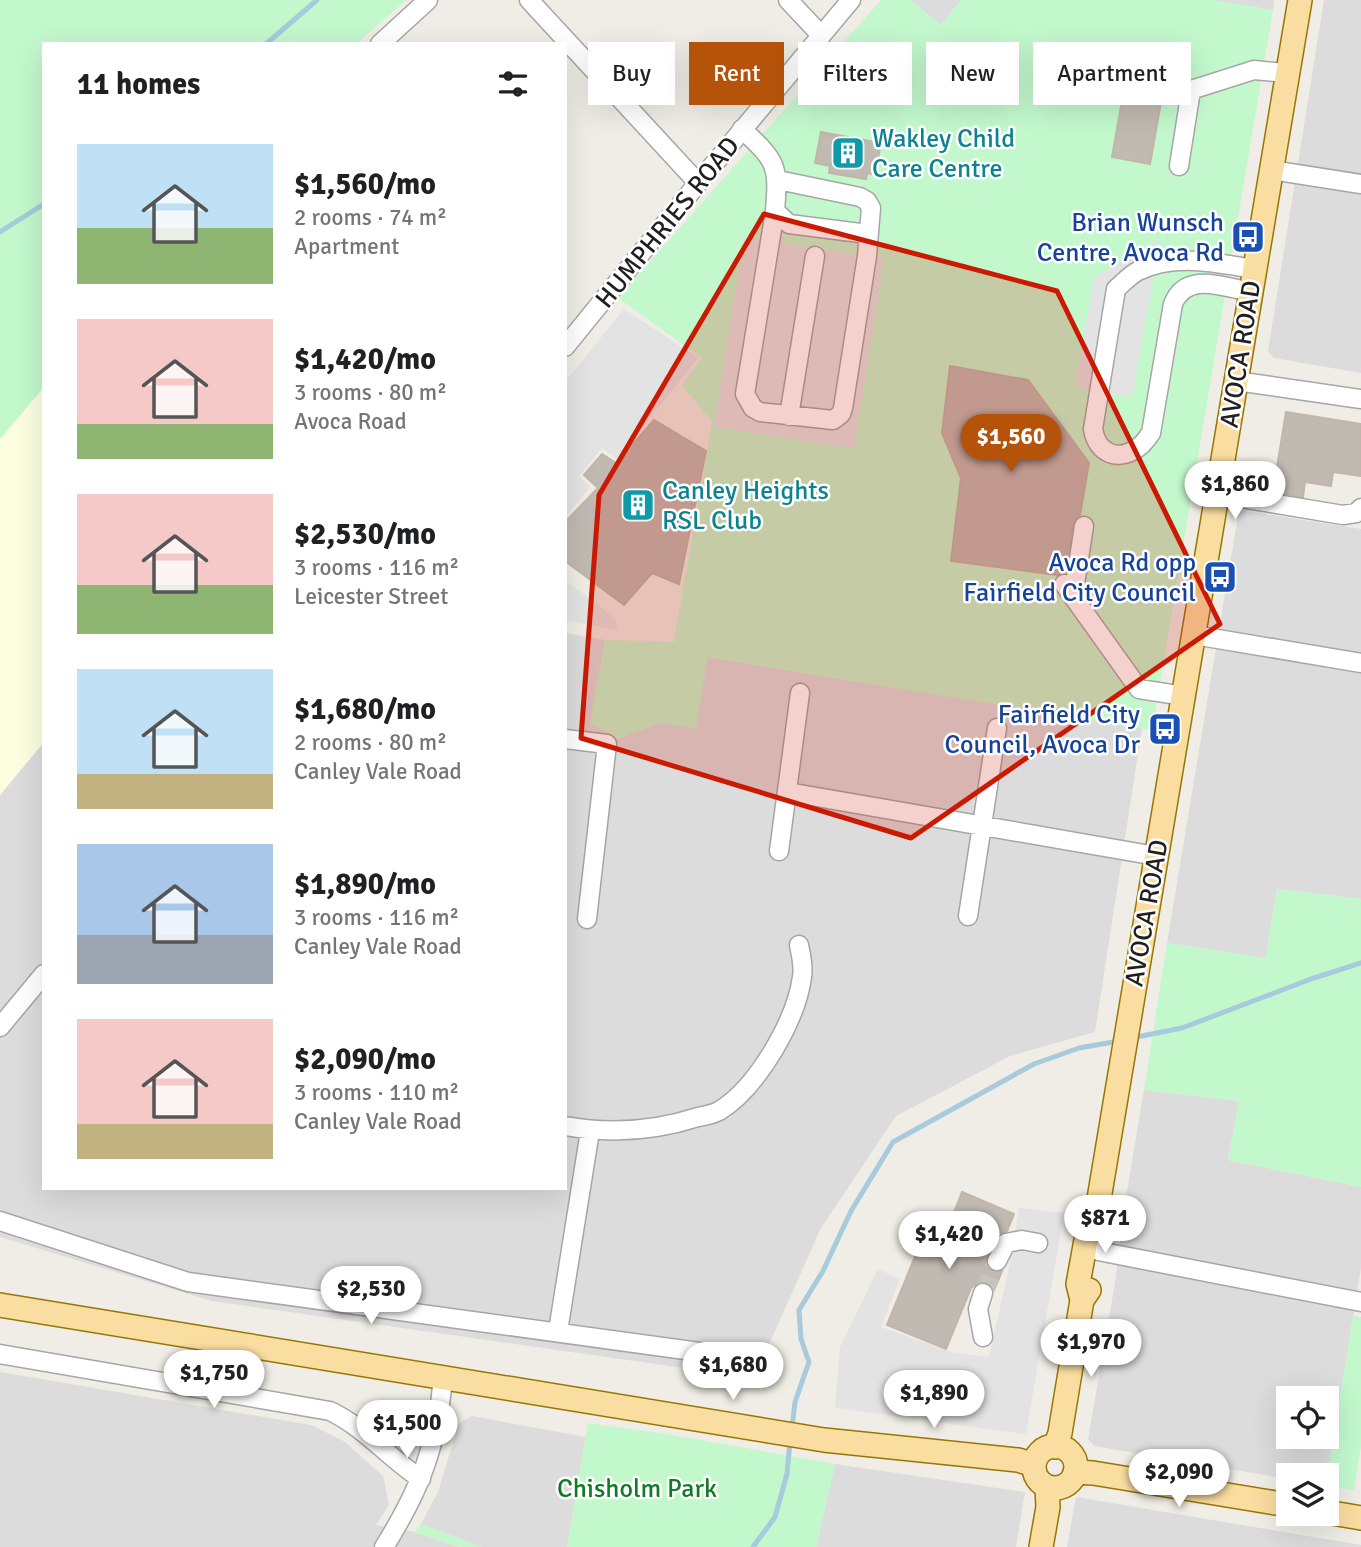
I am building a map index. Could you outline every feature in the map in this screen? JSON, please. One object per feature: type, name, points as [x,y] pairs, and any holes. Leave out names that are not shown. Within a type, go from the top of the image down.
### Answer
[{"type":"main road","name":"AVOCA ROAD","points":[[1055,1447],[1060,1433],[1082,1300],[1078,1284],[1090,1218],[1098,1205],[1300,0]]},
{"type":"main road","name":"AVOCA ROAD","points":[[1082,1300],[1093,1284],[1103,1221],[1098,1205]]},
{"type":"main road","points":[[0,1305],[824,1440],[1018,1460],[1034,1465]]},
{"type":"main road","points":[[1055,1447],[1069,1452],[1074,1461],[1075,1472],[1072,1479],[1062,1487],[1047,1487],[1036,1477],[1034,1465],[1038,1455],[1045,1449],[1055,1447]]},
{"type":"main road","points":[[1075,1472],[1276,1503]]},
{"type":"main road","points":[[1041,1547],[1048,1507],[1047,1487]]},
{"type":"main road","points":[[1339,1514],[1361,1518]]},
{"type":"street","points":[[382,42],[428,0]]},
{"type":"street","points":[[529,0],[698,183]]},
{"type":"street","points":[[788,0],[821,35]]},
{"type":"street","name":"HUMPHRIES ROAD","points":[[567,345],[851,0]]},
{"type":"street","points":[[1179,166],[1191,90],[1254,69],[1286,73]]},
{"type":"street","points":[[742,129],[774,163],[778,180],[745,394],[753,408],[789,416],[833,420],[841,414],[867,256],[871,208],[867,201],[860,197],[778,180]]},
{"type":"street","points":[[1270,170],[1361,184]]},
{"type":"street","points":[[775,211],[789,224],[869,234]]},
{"type":"street","points":[[789,416],[815,256]]},
{"type":"street","points":[[1167,261],[1195,261],[1253,280],[1197,283],[1186,286],[1177,294],[1151,433],[1140,446],[1123,455],[1104,452],[1095,442],[1093,429],[1116,289],[1137,271],[1167,261]]},
{"type":"street","points":[[1236,381],[1361,399]]},
{"type":"street","points":[[1217,494],[1343,515],[1356,513],[1361,508]]},
{"type":"street","points":[[1084,526],[1068,590],[1139,689],[1184,696]]},
{"type":"street","points":[[1194,635],[1361,663]]},
{"type":"street","points":[[779,851],[800,692]]},
{"type":"street","points":[[968,916],[997,728]]},
{"type":"street","points":[[567,739],[607,744],[587,919]]},
{"type":"street","points":[[788,792],[1156,856]]},
{"type":"street","points":[[567,1126],[590,1130],[637,1130],[670,1126],[718,1111],[748,1085],[789,1023],[803,974],[799,945]]},
{"type":"street","points":[[0,1027],[41,983]]},
{"type":"street","points":[[558,1331],[590,1130]]},
{"type":"street","points":[[0,1222],[188,1282],[758,1360]]},
{"type":"street","points":[[998,1261],[1006,1243],[1022,1240],[1038,1243]]},
{"type":"street","points":[[1098,1251],[1361,1302]]},
{"type":"street","points":[[983,1293],[978,1309],[983,1337]]},
{"type":"street","points":[[0,1354],[330,1411],[353,1424],[421,1479]]},
{"type":"street","points":[[384,1547],[421,1479],[438,1426],[443,1378]]},
{"type":"highlighted area","points":[[764,214],[1057,291],[1220,624],[911,838],[581,738],[599,495]]},
{"type":"shaded area","points":[[910,0],[961,0],[941,25]]},
{"type":"shaded area","points":[[1213,0],[1274,0],[1273,10]]},
{"type":"shaded area","points":[[1324,0],[1361,0],[1361,373],[1274,358],[1268,351]]},
{"type":"shaded area","points":[[744,237],[884,259],[854,448],[714,427]]},
{"type":"shaded area","points":[[1160,239],[1132,397],[1075,387],[1094,277]]},
{"type":"shaded area","points":[[624,309],[698,358],[617,459],[602,448],[579,476],[590,487],[567,516],[567,380]]},
{"type":"shaded area","points":[[42,389],[42,744],[0,795],[0,439]]},
{"type":"shaded area","points":[[1239,510],[1361,529],[1361,899],[1277,889],[1266,958],[1167,943]]},
{"type":"shaded area","points":[[567,582],[616,619],[617,630],[567,620]]},
{"type":"shaded area","points":[[567,633],[605,640],[590,724],[607,731],[617,739],[660,723],[707,657],[1142,728],[1095,1032],[1010,1056],[896,1116],[821,1228],[754,1378],[212,1301],[0,1237],[0,795],[42,744],[42,1190],[567,1190]]},
{"type":"shaded area","points":[[1144,1090],[1239,1101],[1228,1160],[1361,1187],[1361,1268],[1339,1403],[1339,1386],[1276,1386],[1276,1449],[1332,1449],[1329,1463],[1276,1463],[1276,1477],[1094,1446],[1088,1439],[1115,1283],[1122,1222]]},
{"type":"shaded area","points":[[1019,1208],[1064,1213],[1026,1434],[835,1408],[840,1347],[878,1269],[900,1279],[881,1327],[954,1353],[989,1357],[1012,1254]]},
{"type":"shaded area","points":[[0,1372],[311,1425],[345,1442],[383,1476],[389,1505],[376,1525],[415,1532],[460,1547],[0,1547]]},
{"type":"shaded area","points":[[472,1416],[586,1437],[567,1547],[482,1547],[421,1524],[438,1492],[459,1423]]},
{"type":"shaded area","points":[[835,1464],[1025,1492],[1016,1547],[816,1547]]},
{"type":"shaded area","points":[[1076,1497],[1361,1545],[1361,1547],[1067,1547]]},
{"type":"green space","points":[[0,0],[406,0],[358,42],[42,42],[42,389],[0,439]]},
{"type":"green space","points":[[881,0],[910,0],[941,25],[961,0],[1213,0],[1273,10],[1152,730],[708,657],[696,729],[660,723],[617,739],[607,731],[590,724],[605,640],[674,642],[712,422],[682,385],[702,358],[618,298],[798,94],[798,105],[912,105],[912,42],[844,42]]},
{"type":"green space","points":[[1277,889],[1361,899],[1361,1187],[1228,1160],[1239,1101],[1144,1090],[1167,943],[1266,958]]},
{"type":"green space","points":[[1353,1316],[1361,1317],[1361,1446],[1354,1490],[1339,1487],[1339,1463],[1330,1463],[1332,1449],[1339,1449],[1339,1404]]},
{"type":"green space","name":"Chisholm Park","points":[[588,1423],[835,1464],[816,1547],[567,1547]]},
{"type":"green space","points":[[421,1524],[482,1547],[460,1547],[415,1532]]},
{"type":"building","points":[[1121,105],[1160,105],[1150,164],[1112,157]]},
{"type":"building","name":"Wakley Child Care Centre","points":[[821,132],[881,143],[875,175],[867,173],[866,179],[829,173],[830,166],[815,163]]},
{"type":"building","points":[[950,366],[1028,380],[1089,463],[1080,515],[1073,524],[1065,573],[1057,575],[951,561],[961,478],[942,433]]},
{"type":"building","points":[[1286,412],[1361,424],[1361,476],[1333,472],[1331,486],[1305,482],[1303,497],[1273,492]]},
{"type":"building","name":"Canley Heights RSL Club","points":[[654,420],[706,451],[679,584],[652,573],[624,605],[567,562],[567,520],[598,488],[584,475],[602,454],[616,463]]},
{"type":"building","points":[[962,1192],[1014,1214],[1007,1231],[996,1237],[987,1257],[988,1268],[1002,1271],[994,1290],[986,1282],[980,1282],[971,1288],[946,1349],[887,1325],[930,1220],[948,1228]]},
{"type":"waterway","points":[[268,42],[317,0]]},
{"type":"waterway","points":[[0,232],[42,205]]},
{"type":"waterway","points":[[1132,1038],[1182,1028],[1361,963]]},
{"type":"waterway","points":[[792,1428],[795,1402],[809,1362],[801,1339],[799,1310],[823,1271],[851,1211],[893,1142],[1034,1064],[1079,1048],[1119,1041]]},
{"type":"waterway","points":[[753,1547],[775,1517],[787,1474],[790,1441]]},
{"type":"tunnel","points":[[983,1293],[997,1261]]},
{"type":"place","name":"Wakley Child Care Centre","points":[[848,153]]},
{"type":"place","name":"Brian Wunsch Centre, Avoca Rd","points":[[1248,237]]},
{"type":"place","name":"Canley Heights RSL Club","points":[[638,505]]},
{"type":"place","name":"Avoca Rd opp Fairfield City Council","points":[[1220,577]]},
{"type":"place","name":"Fairfield City Council, Avoca Dr","points":[[1165,729]]}]
